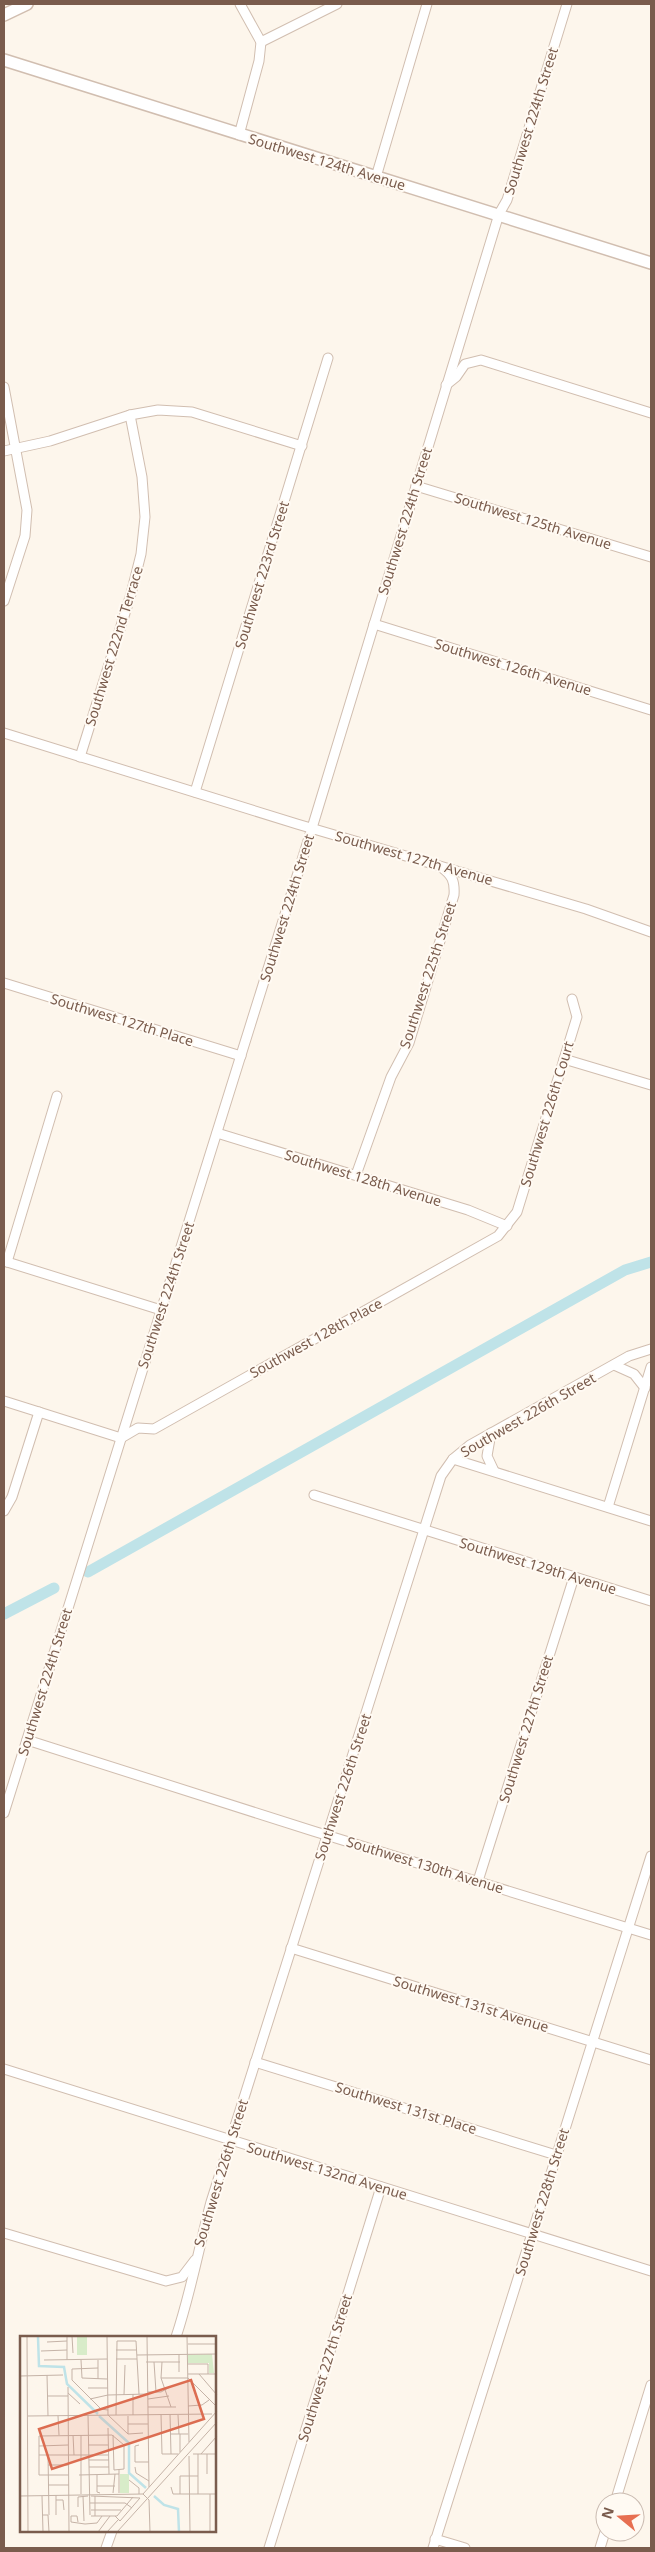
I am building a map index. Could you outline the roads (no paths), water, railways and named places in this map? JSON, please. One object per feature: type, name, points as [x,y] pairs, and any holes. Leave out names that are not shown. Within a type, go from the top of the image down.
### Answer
[{"type":"street","points":[[4,15],[27,4]]},
{"type":"street","points":[[239,135],[260,61],[261,42],[240,4]]},
{"type":"street","points":[[261,42],[337,4]]},
{"type":"street","points":[[376,177],[427,4]]},
{"type":"street","name":"Southwest 224th Street","points":[[4,1813],[39,1695],[312,828],[499,214],[507,200],[567,4]]},
{"type":"street","name":"Southwest 124th Avenue","points":[[4,60],[651,263]]},
{"type":"street","name":"Southwest 223rd Street","points":[[195,792],[328,358]]},
{"type":"street","points":[[446,385],[456,377],[465,364],[481,360],[651,413]]},
{"type":"street","points":[[4,388],[27,510],[24,536],[4,601]]},
{"type":"street","points":[[4,451],[16,450],[130,415],[158,410],[192,412],[302,446]]},
{"type":"street","name":"Southwest 222nd Terrace","points":[[80,757],[131,594],[141,554],[145,517],[142,477],[130,415]]},
{"type":"street","name":"Southwest 125th Avenue","points":[[416,486],[651,557]]},
{"type":"street","name":"Southwest 126th Avenue","points":[[374,624],[651,710]]},
{"type":"street","name":"Southwest 127th Avenue","points":[[4,734],[437,864],[651,932]]},
{"type":"street","name":"Southwest 225th Street","points":[[356,1175],[391,1077],[409,1042],[454,895],[455,884],[449,873],[437,864]]},
{"type":"street","name":"Southwest 127th Place","points":[[4,983],[241,1056]]},
{"type":"street","name":"Southwest 226th Court","points":[[507,1226],[517,1212],[578,1017],[572,999]]},
{"type":"street","points":[[564,1059],[651,1086]]},
{"type":"street","points":[[57,1096],[5,1261],[161,1310]]},
{"type":"street","name":"Southwest 128th Avenue","points":[[217,1133],[468,1210],[507,1226]]},
{"type":"street","name":"Southwest 128th Place","points":[[121,1438],[138,1428],[154,1429],[498,1236],[507,1226]]},
{"type":"street","name":"Southwest 226th Street","points":[[176,2336],[196,2270],[195,2260],[230,2141],[426,1529],[436,1486],[452,1459],[491,1433],[614,1365],[640,1352],[651,1349]]},
{"type":"street","points":[[614,1365],[634,1374],[645,1388]]},
{"type":"street","points":[[608,1507],[651,1367]]},
{"type":"street","points":[[4,1401],[121,1438]]},
{"type":"street","points":[[5,1510],[39,1412]]},
{"type":"street","points":[[491,1433],[487,1456],[494,1471]]},
{"type":"street","points":[[452,1459],[651,1521]]},
{"type":"street","name":"Southwest 129th Avenue","points":[[314,1496],[426,1529],[439,1536],[651,1601]]},
{"type":"street","name":"Southwest 227th Street","points":[[478,1881],[574,1577]]},
{"type":"street","name":"Southwest 130th Avenue","points":[[27,1740],[327,1835],[651,1934]]},
{"type":"street","name":"Southwest 228th Street","points":[[433,2548],[651,1856]]},
{"type":"street","name":"Southwest 131st Avenue","points":[[291,1948],[651,2060]]},
{"type":"street","name":"Southwest 131st Place","points":[[255,2062],[556,2155]]},
{"type":"street","name":"Southwest 132nd Avenue","points":[[4,2069],[651,2271]]},
{"type":"street","name":"Southwest 227th Street","points":[[270,2548],[381,2187]]},
{"type":"street","points":[[4,2233],[166,2281],[182,2277],[195,2260]]},
{"type":"street","points":[[618,2492],[651,2384]]},
{"type":"street","points":[[106,2548],[112,2532]]},
{"type":"street","points":[[436,2539],[465,2548]]},
{"type":"waterway","points":[[88,1572],[625,1270],[651,1262]]},
{"type":"waterway","points":[[4,1614],[54,1588]]}]
